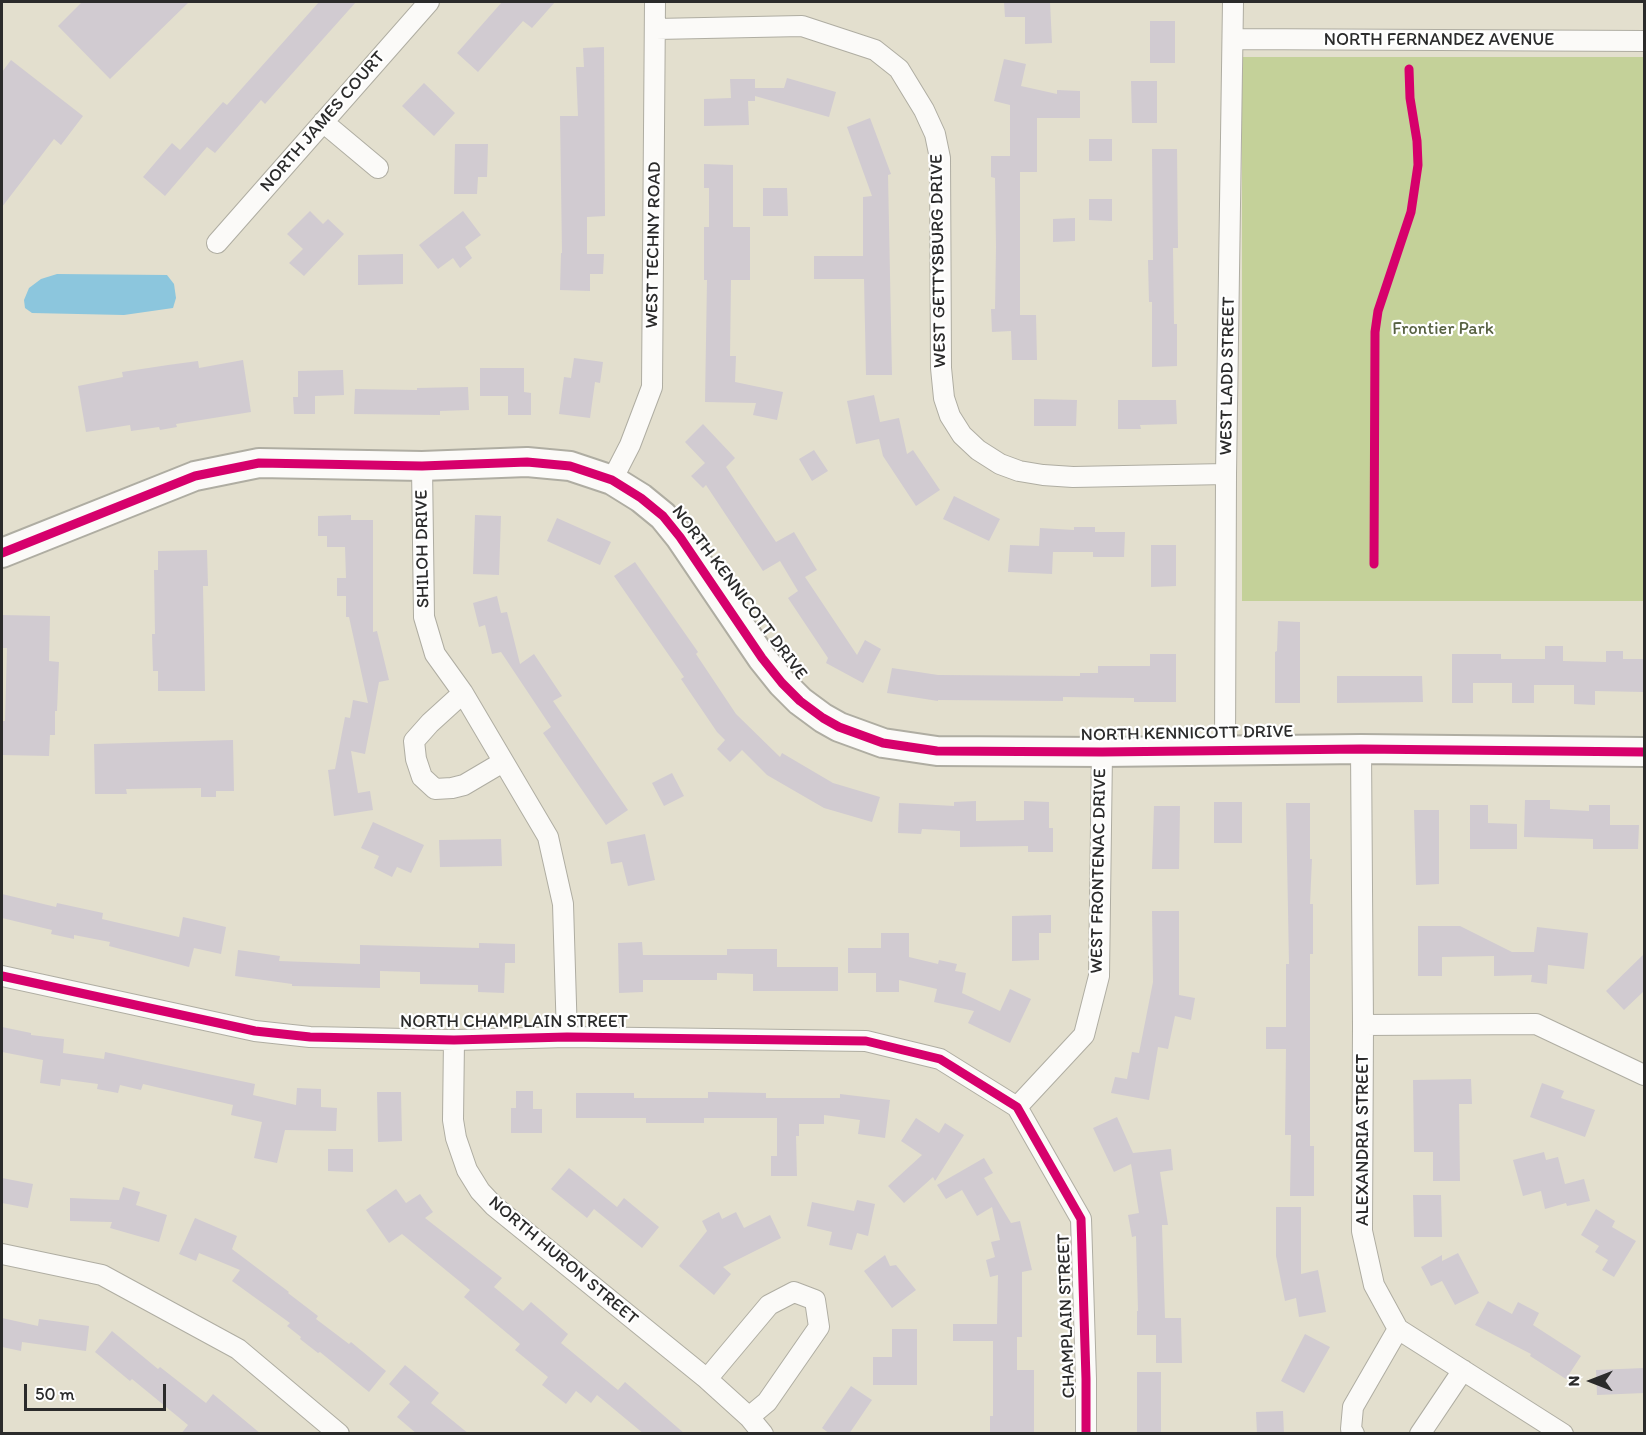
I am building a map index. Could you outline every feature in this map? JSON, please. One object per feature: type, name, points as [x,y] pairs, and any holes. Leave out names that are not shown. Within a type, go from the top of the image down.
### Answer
[{"type":"street","name":"NORTH JAMES COURT","points":[[217,243],[429,2]]},
{"type":"street","name":"WEST TECHNY ROAD","points":[[612,480],[630,445],[652,387],[656,2]]},
{"type":"street","name":"WEST LADD STREET","points":[[1225,750],[1226,474],[1233,2]]},
{"type":"street","name":"WEST GETTYSBURG DRIVE","points":[[656,29],[802,26],[874,51],[898,69],[924,110],[934,134],[940,158],[940,368],[944,399],[956,426],[978,450],[1000,464],[1019,471],[1043,475],[1074,477],[1226,474]]},
{"type":"street","name":"NORTH FERNANDEZ AVENUE","points":[[1233,39],[1644,41]]},
{"type":"street","points":[[323,122],[378,168]]},
{"type":"street","name":"NORTH KENNICOTT DRIVE","points":[[2,553],[195,476],[259,463],[422,465],[527,462],[570,466],[612,480],[641,498],[663,516],[782,683],[800,701],[839,727],[883,743],[907,748],[937,750],[1102,752],[1361,749],[1644,752]]},
{"type":"street","name":"SHILOH DRIVE","points":[[422,465],[424,617],[435,654],[463,693],[548,837],[563,904],[567,1037]]},
{"type":"street","points":[[463,693],[414,741],[416,759],[422,777],[435,789],[452,788],[464,785],[503,762]]},
{"type":"street","name":"ALEXANDRIA STREET","points":[[1361,749],[1362,1231],[1374,1285],[1398,1329],[1563,1434]]},
{"type":"street","name":"WEST FRONTENAC DRIVE","points":[[1017,1107],[1084,1035],[1099,976],[1102,752]]},
{"type":"street","name":"NORTH CHAMPLAIN STREET","points":[[2,975],[255,1031],[349,1039],[454,1040],[567,1037],[866,1041],[940,1059],[1017,1107]]},
{"type":"street","points":[[1363,1025],[1536,1024],[1644,1075]]},
{"type":"street","name":"NORTH HURON STREET","points":[[454,1040],[453,1120],[456,1138],[467,1170],[480,1191],[494,1206],[706,1379],[764,1434]]},
{"type":"street","name":"CHAMPLAIN STREET","points":[[1017,1107],[1081,1219],[1086,1434]]},
{"type":"street","points":[[2,1254],[102,1275],[238,1349],[339,1434]]},
{"type":"street","points":[[706,1379],[769,1305],[794,1292],[814,1300],[819,1327],[767,1402],[748,1417]]},
{"type":"street","points":[[1354,1434],[1351,1429],[1353,1407],[1398,1329]]},
{"type":"street","points":[[1420,1434],[1463,1370]]},
{"type":"green space","name":"Frontier Park","points":[[1242,57],[1644,57],[1644,601],[1242,601]]},
{"type":"water","points":[[57,274],[167,275],[174,284],[176,298],[173,308],[124,315],[32,313],[25,308],[24,300],[29,288],[41,279]]},
{"type":"building","points":[[82,2],[189,2],[110,79],[58,26]]},
{"type":"building","points":[[319,2],[356,2],[265,104],[261,100],[215,153],[207,147],[165,196],[143,177],[172,143],[180,150],[223,102],[227,105]]},
{"type":"building","points":[[502,2],[555,2],[532,28],[523,21],[478,72],[457,53]]},
{"type":"building","points":[[1004,2],[1050,2],[1052,43],[1025,44],[1025,17],[1005,17]]},
{"type":"building","points":[[1150,21],[1175,21],[1175,63],[1150,63]]},
{"type":"building","points":[[604,47],[605,216],[587,217],[587,254],[604,254],[603,274],[590,274],[590,291],[560,290],[562,253],[560,116],[578,116],[576,67],[584,67],[583,48]]},
{"type":"building","points":[[1004,59],[1026,64],[1021,86],[1057,94],[1057,90],[1080,91],[1080,118],[1037,118],[1037,172],[1020,172],[1020,315],[1036,315],[1037,360],[1012,360],[1011,331],[992,332],[991,309],[995,309],[996,247],[995,178],[991,177],[991,156],[1010,156],[1010,105],[994,101]]},
{"type":"building","points":[[11,60],[83,116],[61,145],[54,139],[2,207],[2,72]]},
{"type":"building","points":[[787,78],[836,92],[829,117],[755,96],[755,101],[748,101],[749,125],[704,126],[704,99],[731,98],[730,79],[755,79],[755,88],[784,88]]},
{"type":"building","points":[[1131,81],[1157,81],[1157,123],[1132,123]]},
{"type":"building","points":[[424,83],[455,113],[434,136],[402,106]]},
{"type":"building","points":[[870,118],[891,174],[888,175],[892,375],[866,375],[864,279],[814,279],[814,256],[863,256],[863,197],[872,196],[847,127]]},
{"type":"building","points":[[1089,139],[1112,139],[1112,161],[1089,161]]},
{"type":"building","points":[[455,144],[488,144],[487,177],[478,177],[477,194],[454,194]]},
{"type":"building","points":[[1152,149],[1177,149],[1178,248],[1173,248],[1177,366],[1152,367],[1152,302],[1149,302],[1148,260],[1153,260]]},
{"type":"building","points":[[704,164],[733,165],[733,227],[750,227],[750,280],[731,280],[730,356],[736,356],[735,382],[783,392],[777,420],[753,415],[756,403],[705,402],[707,280],[704,280],[704,227],[709,227],[709,188],[704,188]]},
{"type":"building","points":[[763,188],[787,188],[788,216],[763,216]]},
{"type":"building","points":[[1089,199],[1112,199],[1112,221],[1089,220]]},
{"type":"building","points":[[310,211],[323,224],[328,219],[344,234],[304,276],[289,263],[303,249],[287,234]]},
{"type":"building","points":[[463,211],[481,235],[465,247],[472,258],[460,268],[453,258],[438,269],[419,245]]},
{"type":"building","points":[[1075,218],[1075,241],[1053,242],[1053,219]]},
{"type":"building","points":[[403,254],[403,284],[358,285],[358,255]]},
{"type":"building","points":[[574,358],[603,362],[600,383],[595,382],[590,418],[559,414],[564,377],[571,378]]},
{"type":"building","points":[[243,360],[251,412],[176,424],[177,427],[160,430],[159,427],[131,431],[130,425],[86,432],[78,386],[123,377],[122,372],[198,361],[199,368]]},
{"type":"building","points":[[480,368],[524,368],[524,392],[531,393],[531,415],[508,415],[508,396],[480,396]]},
{"type":"building","points":[[343,370],[344,395],[315,396],[315,414],[294,414],[293,397],[298,397],[298,371]]},
{"type":"building","points":[[468,387],[469,410],[440,411],[440,415],[354,414],[355,389],[417,390],[417,388]]},
{"type":"building","points":[[874,395],[880,422],[899,418],[907,454],[913,450],[940,490],[916,506],[883,456],[879,439],[856,444],[847,401]]},
{"type":"building","points":[[1034,399],[1077,400],[1076,426],[1034,426]]},
{"type":"building","points":[[1118,400],[1176,400],[1177,424],[1140,425],[1141,429],[1118,429]]},
{"type":"building","points":[[703,424],[735,458],[726,467],[776,542],[794,532],[817,570],[805,577],[857,655],[865,640],[881,649],[863,683],[826,663],[828,658],[788,598],[798,591],[780,561],[763,571],[706,485],[703,488],[691,476],[705,463],[685,442]]},
{"type":"building","points":[[814,450],[828,471],[812,481],[799,459]]},
{"type":"building","points":[[954,496],[1000,519],[989,541],[943,519]]},
{"type":"building","points":[[351,515],[351,520],[373,520],[373,632],[377,631],[389,680],[379,682],[365,754],[351,751],[358,793],[370,791],[373,810],[334,816],[328,770],[335,769],[345,717],[350,718],[353,700],[368,703],[349,617],[346,617],[346,596],[337,596],[337,578],[346,578],[345,547],[327,547],[327,536],[318,536],[318,516]]},
{"type":"building","points":[[475,515],[501,516],[499,575],[473,574]]},
{"type":"building","points":[[557,518],[611,542],[600,565],[547,541]]},
{"type":"building","points":[[1074,527],[1095,527],[1095,532],[1125,532],[1124,557],[1093,557],[1093,552],[1053,552],[1052,574],[1008,572],[1010,545],[1039,546],[1040,528],[1074,530]]},
{"type":"building","points":[[1151,545],[1176,545],[1176,586],[1151,587]]},
{"type":"building","points":[[207,550],[208,586],[203,586],[205,691],[158,691],[158,671],[153,671],[152,634],[155,634],[154,570],[158,570],[158,551]]},
{"type":"building","points":[[635,562],[698,652],[696,654],[736,714],[780,757],[782,753],[833,783],[880,797],[872,822],[824,808],[767,775],[742,750],[730,762],[717,749],[725,740],[717,732],[681,679],[684,677],[614,576]]},
{"type":"building","points":[[497,596],[501,613],[507,612],[520,664],[534,654],[562,696],[553,701],[628,810],[606,825],[543,733],[551,727],[501,652],[492,654],[485,625],[479,627],[473,603]]},
{"type":"building","points":[[2,615],[50,616],[49,661],[59,662],[55,735],[50,735],[49,756],[2,755],[7,648],[2,648]]},
{"type":"building","points":[[1278,621],[1300,622],[1300,703],[1275,703],[1275,652],[1277,651]]},
{"type":"building","points":[[1545,646],[1563,646],[1563,661],[1606,662],[1606,651],[1623,651],[1623,659],[1644,659],[1644,692],[1595,691],[1595,705],[1574,704],[1574,685],[1534,685],[1534,703],[1512,703],[1512,683],[1473,683],[1473,703],[1452,703],[1452,654],[1501,654],[1501,659],[1545,659]]},
{"type":"building","points":[[1150,654],[1176,654],[1176,702],[1134,702],[1134,698],[1063,697],[1063,701],[938,701],[887,693],[892,668],[938,675],[1080,676],[1080,673],[1098,673],[1098,666],[1150,666]]},
{"type":"building","points":[[1337,676],[1422,676],[1423,702],[1337,703]]},
{"type":"building","points":[[233,740],[234,791],[216,791],[216,797],[201,797],[201,788],[126,789],[127,794],[95,794],[94,744]]},
{"type":"building","points":[[672,773],[684,796],[664,806],[652,783]]},
{"type":"building","points":[[1525,800],[1550,800],[1550,809],[1589,811],[1589,805],[1610,805],[1610,825],[1639,825],[1638,849],[1593,849],[1593,839],[1524,837]]},
{"type":"building","points":[[976,801],[976,821],[1024,820],[1024,801],[1049,802],[1049,828],[1053,828],[1053,852],[1028,852],[1028,846],[960,847],[960,831],[922,829],[921,834],[898,833],[899,803],[954,806],[954,802]]},
{"type":"building","points":[[1214,802],[1242,802],[1242,843],[1214,843]]},
{"type":"building","points":[[1286,803],[1310,803],[1310,859],[1312,859],[1310,904],[1313,904],[1313,954],[1310,954],[1310,1146],[1314,1146],[1314,1196],[1290,1196],[1291,1135],[1285,1135],[1286,1049],[1266,1049],[1266,1027],[1286,1027],[1286,964],[1289,964]]},
{"type":"building","points":[[1470,805],[1488,805],[1488,823],[1517,824],[1517,849],[1470,849]]},
{"type":"building","points":[[1154,806],[1180,806],[1179,869],[1152,869]]},
{"type":"building","points":[[1414,810],[1439,810],[1439,884],[1416,885]]},
{"type":"building","points":[[373,822],[424,845],[411,873],[397,867],[392,877],[374,868],[379,856],[361,848]]},
{"type":"building","points":[[645,834],[655,880],[628,886],[622,862],[611,864],[607,842]]},
{"type":"building","points":[[501,839],[502,866],[440,867],[439,840]]},
{"type":"building","points":[[2,894],[56,907],[57,903],[103,913],[102,919],[179,937],[183,917],[226,927],[221,954],[194,948],[189,967],[109,946],[110,942],[74,935],[74,939],[51,934],[52,930],[2,918]]},
{"type":"building","points":[[1152,911],[1179,911],[1179,995],[1195,998],[1191,1020],[1175,1016],[1168,1049],[1158,1047],[1149,1100],[1111,1093],[1115,1077],[1127,1079],[1132,1052],[1139,1053],[1153,982]]},
{"type":"building","points":[[1051,915],[1051,933],[1039,933],[1039,960],[1012,961],[1012,916]]},
{"type":"building","points":[[1418,926],[1460,926],[1512,952],[1534,952],[1537,927],[1588,933],[1584,969],[1548,965],[1547,984],[1531,982],[1532,975],[1494,976],[1494,956],[1442,957],[1442,976],[1418,976]]},
{"type":"building","points":[[881,933],[909,933],[909,957],[938,964],[939,960],[957,964],[955,971],[966,973],[962,993],[1000,1011],[1010,989],[1031,999],[1010,1043],[968,1023],[974,1011],[934,1002],[937,989],[899,980],[899,992],[876,992],[876,973],[848,973],[848,948],[881,948]]},
{"type":"building","points":[[642,942],[643,955],[727,955],[727,949],[777,949],[777,967],[838,967],[838,991],[753,991],[753,974],[717,973],[717,980],[643,980],[643,992],[619,993],[618,943]]},
{"type":"building","points":[[479,943],[515,944],[515,963],[505,963],[504,993],[478,992],[478,985],[420,984],[420,972],[380,971],[380,988],[292,986],[292,984],[235,976],[238,950],[280,956],[279,961],[360,964],[360,945],[479,948]]},
{"type":"building","points":[[1644,954],[1644,991],[1624,1010],[1606,991]]},
{"type":"building","points":[[2,1027],[31,1033],[31,1035],[64,1039],[63,1053],[104,1059],[105,1052],[255,1084],[253,1095],[296,1105],[297,1088],[321,1089],[321,1107],[337,1108],[336,1131],[285,1130],[277,1163],[254,1158],[262,1122],[231,1115],[233,1105],[143,1084],[141,1090],[120,1085],[118,1093],[97,1089],[98,1084],[61,1079],[60,1086],[40,1083],[43,1060],[2,1052]]},
{"type":"building","points":[[1471,1079],[1472,1104],[1459,1104],[1460,1181],[1433,1181],[1433,1152],[1414,1152],[1413,1080]]},
{"type":"building","points":[[1542,1083],[1564,1091],[1561,1098],[1595,1110],[1585,1137],[1530,1117]]},
{"type":"building","points":[[516,1091],[533,1091],[533,1109],[542,1109],[542,1133],[511,1133],[511,1108],[516,1108]]},
{"type":"building","points":[[377,1092],[401,1092],[402,1141],[378,1142]]},
{"type":"building","points":[[708,1092],[766,1093],[766,1098],[840,1098],[840,1094],[890,1100],[885,1138],[858,1134],[860,1120],[824,1115],[824,1124],[799,1124],[799,1136],[796,1136],[797,1176],[771,1176],[771,1156],[777,1156],[777,1118],[704,1118],[704,1123],[646,1123],[646,1118],[576,1118],[576,1093],[634,1093],[634,1098],[708,1098]]},
{"type":"building","points":[[1117,1117],[1133,1153],[1171,1149],[1173,1170],[1160,1172],[1168,1225],[1162,1225],[1165,1318],[1181,1318],[1182,1363],[1156,1363],[1156,1335],[1137,1335],[1136,1236],[1132,1237],[1128,1215],[1139,1213],[1131,1164],[1114,1172],[1093,1128]]},
{"type":"building","points":[[916,1118],[939,1133],[945,1123],[964,1135],[935,1181],[933,1177],[904,1203],[888,1186],[922,1155],[901,1141]]},
{"type":"building","points":[[328,1149],[353,1149],[353,1172],[328,1171]]},
{"type":"building","points":[[1544,1152],[1546,1160],[1558,1157],[1565,1184],[1584,1179],[1590,1201],[1567,1206],[1566,1203],[1545,1209],[1541,1191],[1523,1196],[1513,1160]]},
{"type":"building","points":[[984,1158],[993,1173],[984,1178],[1011,1223],[1020,1221],[1032,1270],[1022,1272],[1022,1337],[1017,1337],[1017,1370],[1034,1370],[1034,1433],[990,1434],[990,1416],[993,1416],[993,1341],[953,1341],[953,1324],[997,1324],[998,1275],[990,1277],[986,1260],[995,1257],[991,1242],[1000,1240],[992,1207],[977,1216],[962,1190],[946,1199],[937,1185]]},
{"type":"building","points":[[569,1168],[617,1207],[624,1198],[659,1227],[642,1248],[594,1209],[587,1218],[551,1189]]},
{"type":"building","points":[[2,1178],[33,1184],[28,1208],[2,1203]]},
{"type":"building","points":[[123,1187],[140,1192],[136,1205],[167,1215],[159,1242],[110,1228],[112,1222],[70,1221],[70,1198],[119,1200]]},
{"type":"building","points":[[396,1189],[406,1203],[420,1194],[433,1212],[425,1218],[502,1278],[494,1287],[523,1311],[531,1302],[568,1334],[561,1343],[618,1390],[625,1382],[685,1434],[644,1434],[597,1395],[591,1403],[576,1391],[566,1404],[542,1385],[548,1377],[515,1350],[520,1344],[464,1297],[470,1290],[402,1234],[389,1243],[366,1210]]},
{"type":"building","points":[[1413,1195],[1441,1195],[1442,1237],[1414,1237]]},
{"type":"building","points":[[857,1200],[875,1204],[868,1236],[857,1233],[852,1250],[829,1245],[832,1232],[807,1226],[812,1202],[854,1211]]},
{"type":"building","points":[[1276,1207],[1301,1207],[1301,1274],[1318,1270],[1326,1312],[1299,1317],[1296,1298],[1285,1301],[1276,1256]]},
{"type":"building","points":[[1596,1209],[1615,1221],[1612,1227],[1636,1241],[1614,1277],[1602,1270],[1608,1260],[1595,1252],[1599,1246],[1581,1235]]},
{"type":"building","points":[[719,1212],[722,1219],[736,1212],[744,1228],[770,1215],[781,1238],[723,1267],[731,1274],[714,1295],[679,1266],[707,1231],[702,1221]]},
{"type":"building","points":[[195,1218],[237,1236],[232,1249],[318,1316],[316,1319],[349,1344],[351,1342],[386,1371],[369,1392],[320,1352],[318,1353],[300,1339],[301,1337],[287,1326],[290,1323],[232,1281],[240,1270],[199,1253],[196,1261],[179,1254]]},
{"type":"building","points":[[1458,1253],[1479,1293],[1455,1305],[1442,1281],[1431,1286],[1421,1267],[1442,1255],[1442,1261]]},
{"type":"building","points":[[885,1255],[890,1266],[896,1265],[916,1290],[892,1308],[864,1271]]},
{"type":"building","points":[[1488,1301],[1512,1314],[1518,1302],[1539,1313],[1533,1325],[1581,1356],[1566,1379],[1530,1356],[1531,1354],[1475,1325]]},
{"type":"building","points":[[2,1318],[38,1326],[39,1319],[89,1326],[86,1351],[22,1342],[21,1351],[2,1347]]},
{"type":"building","points":[[892,1329],[917,1329],[917,1385],[873,1385],[873,1357],[892,1357]]},
{"type":"building","points":[[112,1331],[158,1369],[160,1367],[206,1403],[213,1394],[261,1434],[181,1434],[188,1425],[95,1352]]},
{"type":"building","points":[[1305,1334],[1330,1347],[1304,1393],[1281,1381]]},
{"type":"building","points":[[405,1365],[439,1393],[431,1403],[469,1434],[417,1434],[397,1417],[410,1402],[389,1384]]},
{"type":"building","points":[[1644,1368],[1644,1393],[1597,1395],[1596,1370]]},
{"type":"building","points":[[1137,1372],[1161,1372],[1161,1434],[1137,1434]]},
{"type":"building","points":[[851,1386],[872,1400],[849,1434],[830,1434],[822,1428]]},
{"type":"building","points":[[1283,1411],[1284,1434],[1257,1434],[1256,1412]]},
{"type":"cycle path","points":[[1374,564],[1375,332],[1378,311],[1411,212],[1418,165],[1409,69]]},
{"type":"cycle path","points":[[2,553],[195,476],[259,463],[422,466],[527,462],[570,466],[612,480],[641,498],[663,516],[782,683],[800,701],[823,718],[839,727],[883,743],[937,751],[1361,749],[1644,752]]},
{"type":"cycle path","points":[[2,976],[255,1031],[310,1037],[454,1040],[567,1037],[866,1041],[940,1059],[1017,1107],[1081,1219],[1086,1434]]}]
